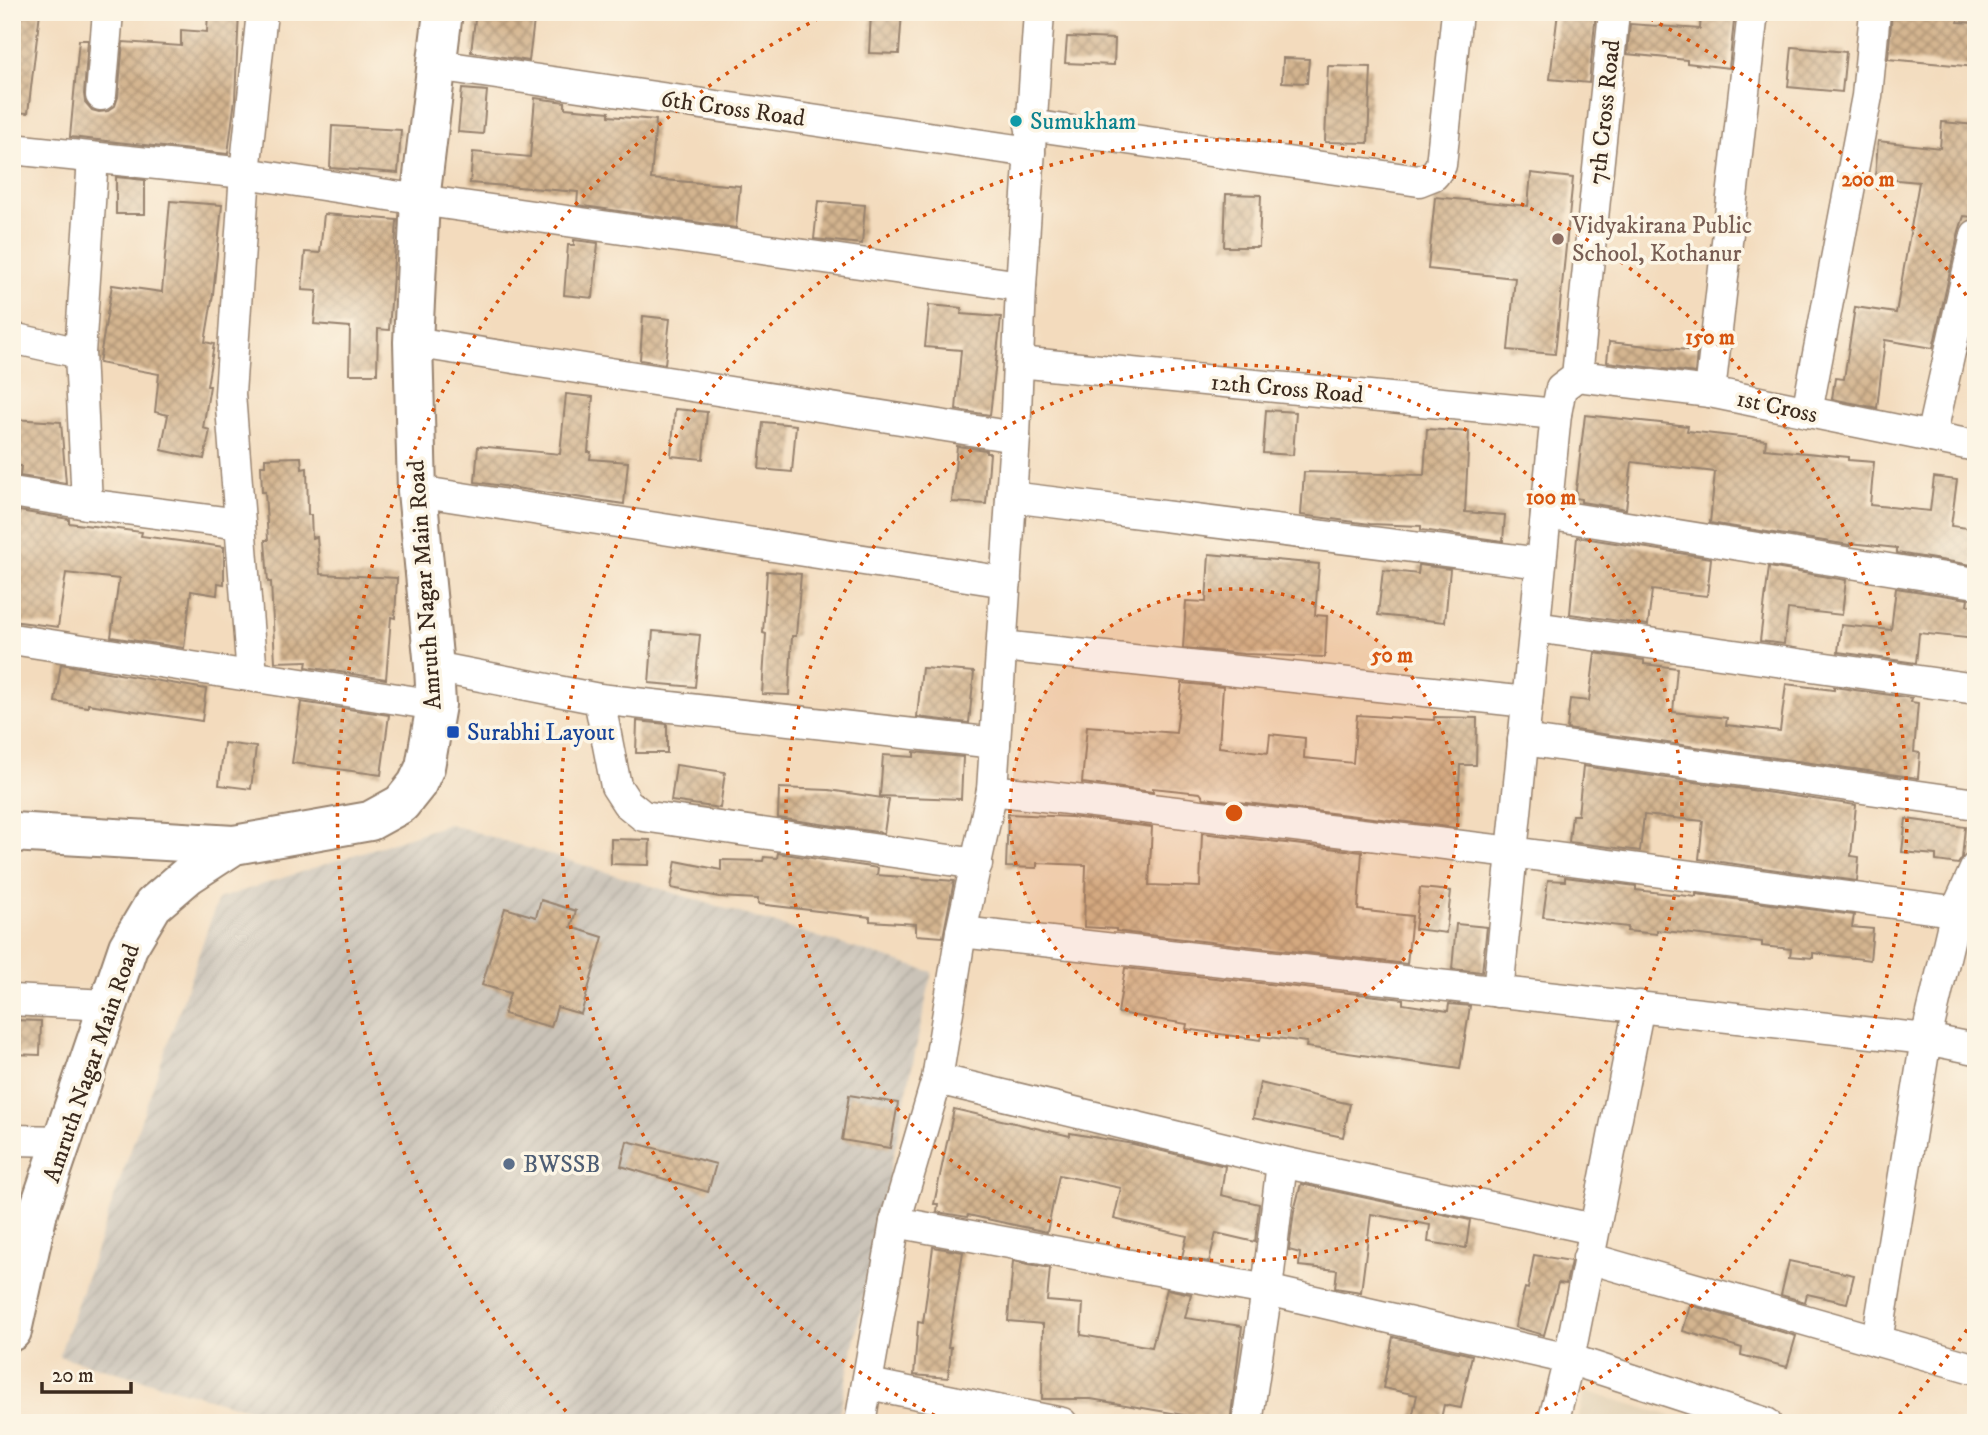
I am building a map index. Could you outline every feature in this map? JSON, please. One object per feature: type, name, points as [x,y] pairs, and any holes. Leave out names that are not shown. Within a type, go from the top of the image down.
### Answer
[{"type":"main road","name":"Amruth Nagar Main Road","points":[[12,1331],[25,1212],[64,1140],[128,947],[153,905],[188,875],[234,845],[370,821],[401,804],[425,767],[436,705],[416,491],[413,342],[420,200],[443,12]]},
{"type":"main road","points":[[12,832],[234,845]]},
{"type":"street","points":[[101,95],[108,12]]},
{"type":"street","points":[[252,676],[230,394],[245,173],[262,12]]},
{"type":"street","points":[[860,1423],[869,1384],[895,1222],[937,1079],[961,932],[992,790],[1039,12]]},
{"type":"street","name":"6th Cross Road","points":[[436,65],[1030,139],[1419,181],[1434,174],[1441,165],[1457,12]]},
{"type":"street","name":"7th Cross Road","points":[[1498,992],[1556,414],[1562,388],[1577,376],[1614,12]]},
{"type":"street","points":[[1710,392],[1753,12]]},
{"type":"street","points":[[1807,412],[1867,96],[1875,12]]},
{"type":"street","points":[[12,149],[245,173],[1021,286]]},
{"type":"street","points":[[87,505],[80,353],[93,158]]},
{"type":"street","points":[[1931,437],[1976,236]]},
{"type":"street","points":[[12,338],[80,353]]},
{"type":"street","points":[[413,342],[1015,437]]},
{"type":"street","name":"12th Cross Road","points":[[1018,362],[1556,414]]},
{"type":"street","name":"1st Cross","points":[[1577,376],[1710,392],[1976,446]]},
{"type":"street","points":[[416,491],[1006,582]]},
{"type":"street","points":[[12,492],[87,505],[240,524]]},
{"type":"street","points":[[1011,496],[1541,563]]},
{"type":"street","points":[[1546,514],[1976,583]]},
{"type":"street","points":[[1535,626],[1976,689]]},
{"type":"street","points":[[12,639],[436,705]]},
{"type":"street","points":[[1002,646],[1527,702]]},
{"type":"street","points":[[434,667],[599,699],[995,743]]},
{"type":"street","points":[[599,699],[616,786],[627,803],[643,816],[977,864]]},
{"type":"street","points":[[1524,740],[1976,804]]},
{"type":"street","points":[[992,790],[1512,852],[1966,912]]},
{"type":"street","points":[[1877,1341],[1926,1039],[1966,912],[1976,867]]},
{"type":"street","points":[[961,932],[1926,1039],[1976,1049]]},
{"type":"street","points":[[12,1000],[107,1005]]},
{"type":"street","points":[[1553,1423],[1569,1359],[1639,1006]]},
{"type":"street","points":[[937,1079],[1282,1162],[1590,1243],[1877,1341],[1976,1369]]},
{"type":"street","points":[[12,1140],[64,1140]]},
{"type":"street","points":[[1247,1423],[1267,1290],[1282,1162]]},
{"type":"street","points":[[895,1222],[1267,1290],[1569,1359],[1766,1423]]},
{"type":"street","points":[[869,1384],[1062,1423]]},
{"type":"shaded area","name":"BWSSB","points":[[449,824],[932,972],[837,1423],[297,1423],[59,1356],[218,899]]},
{"type":"shaded area","points":[[1585,1391],[1695,1423],[1577,1423]]},
{"type":"building","points":[[12,12],[40,12],[28,113],[12,112]]},
{"type":"building","points":[[208,12],[239,12],[235,99],[228,154],[70,137],[79,40],[88,40],[85,102],[92,110],[108,111],[115,106],[118,97],[123,42],[181,46],[181,30],[207,32]]},
{"type":"building","points":[[476,12],[535,12],[529,61],[471,52]]},
{"type":"building","points":[[871,12],[902,12],[899,54],[869,53]]},
{"type":"building","points":[[1558,12],[1596,12],[1589,83],[1550,79]]},
{"type":"building","points":[[1701,12],[1735,12],[1729,68],[1687,63],[1687,60],[1627,54],[1630,24],[1700,29]]},
{"type":"building","points":[[1892,12],[1959,12],[1958,22],[1976,23],[1976,67],[1888,59]]},
{"type":"building","points":[[1067,37],[1115,39],[1114,65],[1065,63]]},
{"type":"building","points":[[1792,47],[1846,52],[1842,92],[1788,87]]},
{"type":"building","points":[[1283,58],[1309,59],[1307,83],[1282,82]]},
{"type":"building","points":[[1328,66],[1371,67],[1368,143],[1325,142]]},
{"type":"building","points":[[462,89],[487,91],[483,134],[458,132]]},
{"type":"building","points":[[535,98],[565,102],[565,108],[609,112],[609,116],[656,120],[651,179],[740,186],[736,228],[577,205],[578,192],[470,183],[473,152],[530,157]]},
{"type":"building","points":[[1942,122],[1976,125],[1976,188],[1972,217],[1964,216],[1959,231],[1933,348],[1885,340],[1877,408],[1832,399],[1835,378],[1844,379],[1855,307],[1896,313],[1919,182],[1875,178],[1878,141],[1940,148]]},
{"type":"building","points":[[332,126],[401,130],[398,173],[330,168]]},
{"type":"building","points":[[1531,173],[1573,178],[1555,354],[1508,350],[1515,278],[1428,269],[1435,197],[1528,206]]},
{"type":"building","points":[[116,177],[145,180],[145,214],[116,214]]},
{"type":"building","points":[[1226,194],[1261,195],[1259,247],[1224,247]]},
{"type":"building","points":[[170,201],[222,205],[205,342],[214,344],[203,428],[210,430],[204,459],[161,450],[168,415],[155,412],[159,374],[99,363],[112,285],[162,292]]},
{"type":"building","points":[[818,201],[865,205],[862,244],[814,239]]},
{"type":"building","points":[[324,214],[397,220],[389,330],[378,329],[377,374],[349,374],[350,327],[314,324],[317,291],[302,290],[305,252],[320,253]]},
{"type":"building","points":[[574,240],[598,243],[593,298],[564,295],[568,245],[574,245]]},
{"type":"building","points":[[929,305],[962,308],[961,314],[1001,317],[990,415],[956,410],[961,350],[925,347]]},
{"type":"building","points":[[643,316],[670,319],[665,364],[640,360]]},
{"type":"building","points":[[1976,317],[1976,356],[1967,355]]},
{"type":"building","points":[[1609,342],[1697,351],[1695,373],[1607,362]]},
{"type":"building","points":[[566,394],[593,397],[588,452],[591,452],[590,459],[628,462],[624,504],[475,482],[478,446],[560,454]]},
{"type":"building","points":[[675,409],[707,412],[703,459],[671,456]]},
{"type":"building","points":[[1266,410],[1296,412],[1293,455],[1263,453]]},
{"type":"building","points":[[1585,415],[1688,426],[1687,431],[1766,440],[1765,449],[1874,462],[1870,505],[1930,511],[1934,477],[1957,480],[1951,526],[1976,529],[1972,565],[1897,553],[1897,548],[1850,545],[1710,523],[1715,472],[1632,462],[1626,509],[1581,502],[1581,499],[1575,498]]},
{"type":"building","points":[[12,419],[61,422],[66,483],[20,476],[21,466],[12,466]]},
{"type":"building","points":[[763,422],[796,425],[792,472],[759,469]]},
{"type":"building","points":[[1427,429],[1469,432],[1465,512],[1505,515],[1503,541],[1421,530],[1421,526],[1370,524],[1301,515],[1304,472],[1424,475]]},
{"type":"building","points":[[957,446],[986,450],[986,453],[990,453],[986,504],[952,502]]},
{"type":"building","points":[[301,457],[302,469],[307,468],[308,515],[311,515],[312,538],[317,537],[320,574],[397,578],[395,618],[391,617],[386,679],[306,667],[307,661],[275,662],[261,465],[265,465],[265,458]]},
{"type":"building","points":[[19,511],[69,519],[69,523],[142,532],[141,536],[224,547],[224,584],[218,583],[217,595],[191,591],[184,648],[111,637],[119,579],[66,573],[58,627],[12,621],[12,513],[19,514]]},
{"type":"building","points":[[1577,537],[1711,558],[1707,596],[1652,590],[1648,625],[1570,614]]},
{"type":"building","points":[[1209,554],[1319,564],[1315,615],[1327,616],[1325,657],[1244,654],[1183,648],[1186,601],[1206,602]]},
{"type":"building","points":[[1419,565],[1450,569],[1445,622],[1378,615],[1383,570],[1418,574]]},
{"type":"building","points":[[1769,567],[1846,580],[1842,615],[1788,609],[1784,644],[1760,641]]},
{"type":"building","points":[[767,571],[801,574],[796,636],[792,636],[789,695],[762,694]]},
{"type":"building","points":[[1896,588],[1968,599],[1967,605],[1976,606],[1976,639],[1919,633],[1916,663],[1838,652],[1841,625],[1891,630]]},
{"type":"building","points":[[653,631],[700,635],[695,687],[649,683]]},
{"type":"building","points":[[1595,653],[1677,668],[1673,712],[1727,718],[1726,725],[1780,731],[1786,684],[1834,690],[1834,687],[1912,698],[1911,702],[1918,703],[1914,752],[1920,753],[1918,778],[1567,729],[1570,699],[1589,701]]},
{"type":"building","points":[[61,664],[206,689],[202,721],[88,704],[88,707],[55,702]]},
{"type":"building","points":[[922,668],[974,672],[969,723],[917,717]]},
{"type":"building","points":[[1182,683],[1223,687],[1219,747],[1268,753],[1270,734],[1305,738],[1304,758],[1353,763],[1357,715],[1434,720],[1434,717],[1477,718],[1476,765],[1460,765],[1457,828],[1204,798],[1200,793],[1153,788],[1153,792],[1082,783],[1087,726],[1176,733]]},
{"type":"building","points":[[301,702],[389,715],[381,775],[292,763]]},
{"type":"building","points":[[637,721],[667,724],[667,753],[636,753]]},
{"type":"building","points":[[224,743],[256,747],[251,789],[219,785]]},
{"type":"building","points":[[914,752],[963,757],[961,799],[880,796],[883,755],[914,757]]},
{"type":"building","points":[[676,765],[725,772],[720,808],[671,801]]},
{"type":"building","points":[[1583,766],[1856,805],[1851,856],[1859,857],[1857,881],[1699,859],[1703,821],[1644,815],[1640,851],[1569,842],[1572,815],[1578,815]]},
{"type":"building","points":[[779,788],[829,790],[889,799],[884,833],[778,818]]},
{"type":"building","points":[[1008,814],[1071,817],[1152,827],[1149,885],[1200,887],[1202,833],[1362,852],[1358,910],[1412,916],[1407,964],[1084,927],[1086,865],[1037,863],[1037,868],[1006,867]]},
{"type":"building","points":[[1906,819],[1965,827],[1962,858],[1958,864],[1936,861],[1936,855],[1902,852]]},
{"type":"building","points":[[611,839],[650,840],[649,865],[611,864]]},
{"type":"building","points":[[778,853],[878,868],[877,875],[954,881],[943,937],[916,935],[916,924],[870,921],[870,917],[758,904],[758,899],[719,897],[671,888],[676,861],[721,870],[721,860],[763,861],[764,857],[777,858]]},
{"type":"building","points":[[1565,877],[1636,886],[1636,890],[1696,897],[1696,894],[1854,915],[1852,927],[1873,929],[1870,960],[1813,953],[1813,958],[1790,956],[1791,949],[1762,946],[1762,942],[1657,930],[1657,934],[1627,931],[1628,927],[1543,917],[1548,880],[1565,881]]},
{"type":"building","points":[[1420,888],[1451,891],[1446,933],[1415,929]]},
{"type":"building","points":[[541,900],[576,911],[571,927],[603,937],[581,1014],[557,1007],[551,1027],[504,1014],[510,993],[482,985],[505,908],[536,917]]},
{"type":"building","points":[[1456,924],[1487,927],[1482,972],[1452,969]]},
{"type":"building","points":[[1125,968],[1403,999],[1403,1004],[1448,1011],[1449,1004],[1470,1006],[1460,1069],[1306,1047],[1307,1042],[1261,1036],[1260,1040],[1186,1029],[1187,1024],[1118,1013]]},
{"type":"building","points":[[12,1020],[41,1021],[40,1055],[12,1054]]},
{"type":"building","points":[[1260,1083],[1350,1104],[1343,1137],[1253,1118]]},
{"type":"building","points":[[849,1095],[898,1103],[890,1148],[842,1140]]},
{"type":"building","points":[[954,1109],[1070,1136],[1070,1133],[1133,1144],[1225,1166],[1221,1195],[1259,1204],[1255,1242],[1216,1233],[1209,1262],[1182,1257],[1187,1236],[1114,1219],[1121,1188],[1059,1175],[1047,1232],[968,1215],[937,1212],[938,1204],[934,1204]]},
{"type":"building","points":[[627,1141],[716,1164],[708,1192],[621,1166]]},
{"type":"building","points":[[1301,1184],[1470,1220],[1466,1248],[1428,1242],[1430,1225],[1371,1214],[1361,1292],[1335,1288],[1337,1270],[1299,1266],[1300,1253],[1289,1250]]},
{"type":"building","points":[[933,1247],[963,1252],[948,1347],[951,1347],[948,1378],[914,1375],[918,1322],[923,1323]]},
{"type":"building","points":[[1534,1255],[1571,1261],[1566,1284],[1558,1283],[1544,1335],[1515,1327],[1525,1288],[1528,1289]]},
{"type":"building","points":[[1013,1261],[1050,1268],[1047,1301],[1083,1304],[1081,1335],[1152,1347],[1167,1289],[1191,1294],[1185,1318],[1242,1326],[1230,1423],[1091,1399],[1042,1399],[1043,1324],[1008,1321]]},
{"type":"building","points":[[1789,1261],[1854,1275],[1847,1303],[1807,1294],[1805,1302],[1781,1295]]},
{"type":"building","points":[[1690,1305],[1796,1336],[1787,1367],[1741,1355],[1742,1348],[1683,1331]]},
{"type":"building","points":[[1393,1337],[1472,1355],[1461,1408],[1444,1405],[1440,1423],[1411,1423],[1417,1395],[1383,1388]]},
{"type":"place","name":"Sumukham","points":[[1016,121]]},
{"type":"place","name":"Vidyakirana Public School, Kothanur","points":[[1558,239]]},
{"type":"place","name":"Surabhi Layout","points":[[453,732]]},
{"type":"place","name":"BWSSB","points":[[509,1164]]}]
